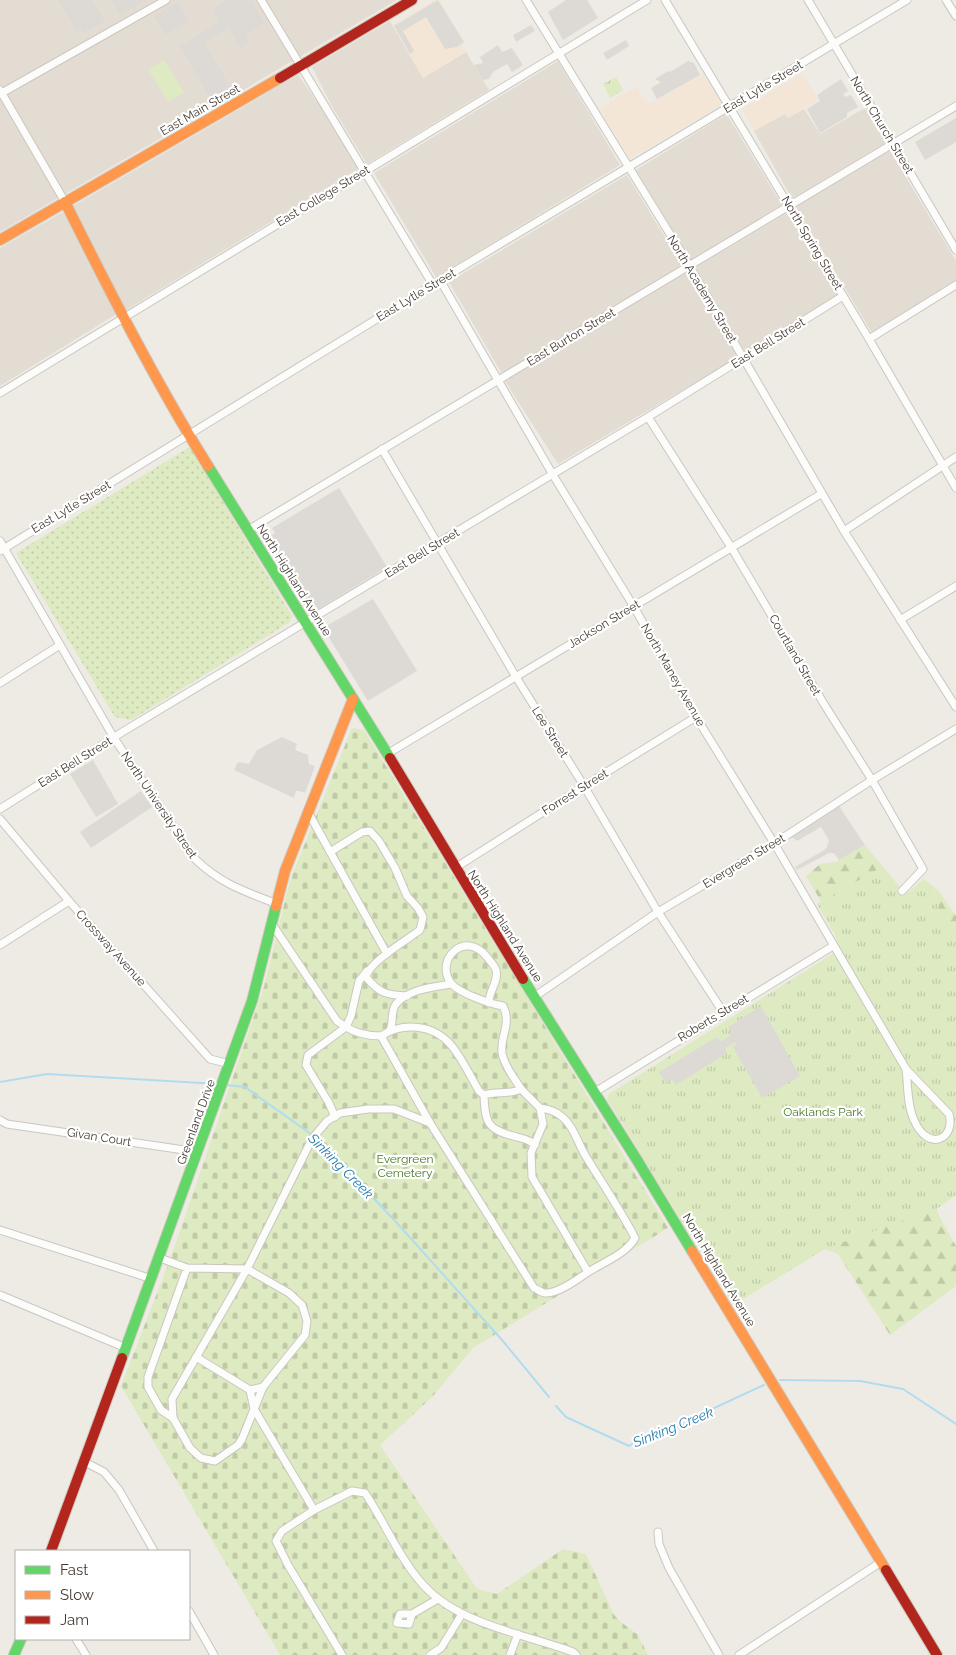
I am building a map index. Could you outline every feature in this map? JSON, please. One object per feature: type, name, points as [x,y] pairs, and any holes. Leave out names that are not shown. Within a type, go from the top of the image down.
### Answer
[{"type":"street","points":[[65,202],[1,92],[166,0]]},
{"type":"street","points":[[260,0],[433,285]]},
{"type":"street","name":"East Main Street","points":[[0,240],[412,0]]},
{"type":"street","name":"North Academy Street","points":[[526,0],[689,265],[821,494],[956,707]]},
{"type":"street","name":"East College Street","points":[[0,393],[364,170],[647,0]]},
{"type":"street","name":"North Spring Street","points":[[666,0],[869,338],[956,488]]},
{"type":"street","name":"North Church Street","points":[[808,0],[956,250]]},
{"type":"street","name":"East Lytle Street","points":[[2,549],[440,280],[907,0]]},
{"type":"street","points":[[946,0],[956,16]]},
{"type":"street","name":"East Burton Street","points":[[248,530],[956,106]]},
{"type":"street","name":"North Highland Avenue","points":[[65,202],[123,318],[189,435],[387,754],[937,1655]]},
{"type":"street","name":"North Maney Avenue","points":[[440,280],[553,475],[634,607],[696,717],[774,843],[906,1069]]},
{"type":"street","points":[[869,338],[956,284]]},
{"type":"street","name":"East Bell Street","points":[[0,809],[114,738],[553,475],[843,296]]},
{"type":"street","name":"Courtland Street","points":[[648,417],[731,547],[824,704],[872,780],[923,869],[902,892]]},
{"type":"street","name":"Lee Street","points":[[382,449],[516,677],[584,786],[658,912],[723,1012]]},
{"type":"street","points":[[844,531],[956,457]]},
{"type":"street","name":"Jackson Street","points":[[387,754],[821,494]]},
{"type":"street","name":"North University Street","points":[[0,540],[2,549],[114,738],[186,846],[201,865],[222,881],[277,904]]},
{"type":"street","points":[[900,620],[956,586]]},
{"type":"street","points":[[0,683],[60,645]]},
{"type":"street","name":"Greenland Drive","points":[[51,1550],[160,1258],[252,1001],[285,871],[353,699]]},
{"type":"street","name":"Forrest Street","points":[[455,868],[696,717]]},
{"type":"street","name":"Evergreen Street","points":[[534,997],[658,912],[774,843],[956,729]]},
{"type":"street","points":[[308,812],[387,954]]},
{"type":"street","name":"Crossway Avenue","points":[[0,819],[69,901],[210,1059],[230,1064]]},
{"type":"street","points":[[330,852],[362,832],[370,831],[395,868],[407,896],[423,917],[420,930],[367,971],[359,982],[351,1016],[346,1027],[308,1055],[306,1065],[335,1116]]},
{"type":"street","points":[[0,945],[69,901]]},
{"type":"street","points":[[272,924],[337,1021],[346,1027],[368,1036],[381,1036],[390,1030],[401,1028],[415,1027],[428,1029],[451,1044],[479,1091],[484,1095],[503,1092],[515,1093],[521,1089]]},
{"type":"street","points":[[490,1004],[489,997],[496,981],[496,969],[481,949],[469,945],[458,948],[449,957],[446,971],[451,984],[490,1004],[503,1006],[508,1014],[502,1044],[503,1056],[521,1089],[540,1108],[543,1124],[531,1152],[532,1177],[588,1272]]},
{"type":"street","name":"Roberts Street","points":[[594,1092],[833,946]]},
{"type":"street","points":[[367,971],[366,977],[376,989],[392,995],[407,996]]},
{"type":"street","points":[[390,1030],[393,1024],[391,1016],[396,1004],[407,996],[423,989],[451,984]]},
{"type":"street","points":[[392,995],[396,1004]]},
{"type":"street","points":[[381,1036],[430,1122],[534,1288],[545,1293],[558,1290],[588,1272],[631,1245],[635,1238],[570,1126],[562,1117],[550,1109],[540,1108]]},
{"type":"street","points":[[906,1069],[951,1117],[951,1127],[948,1135],[943,1139],[934,1140],[918,1128],[911,1109],[906,1069]]},
{"type":"street","points":[[484,1095],[485,1113],[490,1126],[502,1133],[530,1140],[535,1145]]},
{"type":"street","points":[[160,1258],[187,1268],[246,1269],[289,1293],[302,1305],[307,1321],[305,1335],[263,1387],[242,1439],[238,1445],[214,1461],[201,1458],[190,1448],[173,1418],[172,1399],[246,1269],[314,1137],[327,1121],[340,1113],[368,1109],[394,1109],[430,1122]]},
{"type":"street","name":"Givan Court","points":[[0,1120],[7,1124],[198,1152]]},
{"type":"street","points":[[0,1230],[152,1279]]},
{"type":"street","points":[[173,1418],[161,1410],[148,1387],[148,1377],[187,1268]]},
{"type":"street","points":[[0,1295],[126,1348]]},
{"type":"street","points":[[196,1356],[250,1390],[263,1387]]},
{"type":"street","points":[[250,1390],[254,1408],[314,1510]]},
{"type":"street","points":[[155,1398],[172,1399]]},
{"type":"street","points":[[83,1462],[104,1472],[119,1490],[153,1550]]},
{"type":"street","points":[[342,1655],[288,1565],[276,1541],[282,1531],[314,1510],[352,1491],[365,1493],[419,1581],[438,1599],[462,1614],[484,1624],[554,1645],[576,1655]]},
{"type":"street","points":[[658,1532],[659,1544],[669,1568],[719,1655]]},
{"type":"street","points":[[739,1655],[881,1562]]},
{"type":"street","points":[[412,1614],[438,1599]]},
{"type":"street","points":[[190,1613],[214,1655]]},
{"type":"street","points":[[430,1655],[441,1648],[462,1614]]},
{"type":"street","points":[[510,1655],[518,1634]]},
{"type":"street","points":[[14,1655],[21,1640]]},
{"type":"street","points":[[77,1640],[86,1655]]},
{"type":"shaded area","points":[[0,0],[397,0],[0,232]]},
{"type":"shaded area","points":[[58,0],[92,0],[105,21],[83,33],[81,29],[77,32]]},
{"type":"shaded area","points":[[111,0],[146,0],[120,15]]},
{"type":"shaded area","points":[[227,0],[251,0],[265,23],[246,35],[249,42],[241,48],[228,28],[204,43],[236,95],[215,107],[180,46],[219,22],[212,9]]},
{"type":"shaded area","points":[[434,0],[439,0],[465,44],[462,46],[466,52],[423,78],[392,25]]},
{"type":"shaded area","points":[[438,0],[464,42],[457,47],[445,49],[426,17],[403,31],[414,51],[410,54],[394,26]]},
{"type":"shaded area","points":[[566,0],[587,0],[598,18],[563,40],[548,12]]},
{"type":"shaded area","points":[[178,2],[189,22],[165,35],[154,16]]},
{"type":"shaded area","points":[[390,21],[423,78],[466,52],[489,90],[367,164],[333,108],[312,67]]},
{"type":"shaded area","points":[[531,25],[535,31],[516,42],[513,35]]},
{"type":"shaded area","points":[[626,40],[629,46],[607,60],[603,53]]},
{"type":"shaded area","points":[[498,45],[502,52],[512,48],[523,65],[512,72],[507,64],[493,72],[489,79],[483,80],[474,65],[483,63],[480,57]]},
{"type":"shaded area","points":[[558,61],[620,165],[436,277],[374,173]]},
{"type":"shaded area","points":[[688,61],[694,63],[700,75],[657,99],[651,88],[661,82],[655,79]]},
{"type":"shaded area","points":[[802,73],[819,100],[788,118],[784,114],[754,131],[742,109]]},
{"type":"shaded area","points":[[703,74],[722,102],[720,106],[630,159],[599,108],[636,87],[648,104]]},
{"type":"shaded area","points":[[298,75],[335,127],[358,169],[126,310],[73,206]]},
{"type":"shaded area","points":[[841,79],[848,91],[843,94],[845,97],[851,95],[858,107],[847,113],[847,117],[820,133],[807,109],[820,101],[817,95]]},
{"type":"shaded area","points":[[865,108],[886,143],[792,199],[754,131],[785,114],[788,118],[804,109],[820,134]]},
{"type":"shaded area","points":[[725,115],[729,118],[782,205],[691,260],[636,170]]},
{"type":"shaded area","points":[[956,118],[956,142],[925,160],[915,142]]},
{"type":"shaded area","points":[[890,151],[956,261],[956,282],[872,333],[796,207]]},
{"type":"shaded area","points":[[627,175],[682,265],[502,374],[449,282]]},
{"type":"shaded area","points":[[63,212],[79,238],[118,313],[0,386],[0,248]]},
{"type":"shaded area","points":[[787,213],[837,295],[745,352],[696,267]]},
{"type":"shaded area","points":[[687,272],[737,356],[558,464],[505,381]]},
{"type":"shaded area","points":[[339,488],[387,567],[318,609],[312,600],[306,604],[267,538],[275,533],[272,528]]},
{"type":"shaded area","points":[[373,599],[417,671],[368,701],[323,628]]},
{"type":"shaded area","points":[[282,737],[297,744],[295,750],[308,755],[309,764],[315,766],[305,793],[296,791],[294,798],[234,770],[238,762],[249,764],[257,750]]},
{"type":"shaded area","points":[[93,760],[118,804],[96,817],[70,774]]},
{"type":"shaded area","points":[[141,791],[152,807],[91,848],[80,832]]},
{"type":"shaded area","points":[[839,806],[865,845],[839,860],[834,853],[829,853],[797,870],[795,867],[826,849],[829,840],[821,827],[797,841],[789,837]]},
{"type":"shaded area","points":[[761,1006],[800,1076],[762,1098],[733,1047],[737,1044],[735,1042],[725,1048],[727,1053],[676,1085],[672,1080],[666,1083],[659,1072],[717,1037],[721,1041],[730,1036],[731,1032],[728,1027]]},
{"type":"green space","points":[[164,60],[184,92],[168,102],[148,70]]},
{"type":"green space","points":[[616,77],[623,90],[610,98],[603,84]]},
{"type":"green space","points":[[188,448],[191,449],[292,616],[290,622],[131,720],[115,717],[16,553]]},
{"type":"green space","name":"Evergreen Cemetery","points":[[352,728],[364,730],[668,1228],[473,1348],[432,1397],[380,1445],[477,1589],[497,1594],[563,1549],[586,1554],[614,1615],[638,1635],[648,1655],[280,1655],[121,1386],[171,1257],[264,987],[290,880]]},
{"type":"green space","points":[[865,845],[907,893],[924,879],[939,891],[956,916],[956,945],[823,905],[806,876],[820,864],[836,862]]},
{"type":"green space","name":"Oaklands Park","points":[[878,869],[907,893],[923,881],[956,936],[956,1195],[938,1208],[824,1249],[733,1305],[607,1099],[609,1094],[839,950],[835,935],[817,904]]},
{"type":"green space","points":[[935,1201],[938,1214],[956,1246],[956,1286],[890,1335],[838,1254],[825,1249],[733,1305],[727,1296],[746,1282]]},
{"type":"waterway","name":"Sinking Creek","points":[[0,1082],[47,1074],[219,1084]]},
{"type":"waterway","name":"Sinking Creek","points":[[226,1085],[245,1087],[318,1139],[502,1340],[549,1397]]},
{"type":"waterway","name":"Sinking Creek","points":[[780,1380],[860,1381],[903,1389],[956,1424]]},
{"type":"waterway","name":"Sinking Creek","points":[[556,1406],[566,1417],[629,1446],[644,1436],[674,1429],[694,1420],[710,1410],[764,1385]]},
{"type":"traffic: fast","points":[[208,466],[390,758]]},
{"type":"traffic: fast","points":[[122,1358],[252,1001],[276,906]]},
{"type":"traffic: fast","points":[[523,979],[692,1251]]},
{"type":"traffic: fast","points":[[14,1655],[21,1640]]},
{"type":"traffic: slow","points":[[0,240],[280,78]]},
{"type":"traffic: slow","points":[[65,202],[151,369],[208,466]]},
{"type":"traffic: slow","points":[[276,906],[285,871],[353,699]]},
{"type":"traffic: slow","points":[[692,1251],[886,1570]]},
{"type":"traffic: jam","points":[[280,78],[412,0]]},
{"type":"traffic: jam","points":[[390,758],[523,979]]},
{"type":"traffic: jam","points":[[51,1550],[122,1358]]},
{"type":"traffic: jam","points":[[886,1570],[937,1655]]}]
